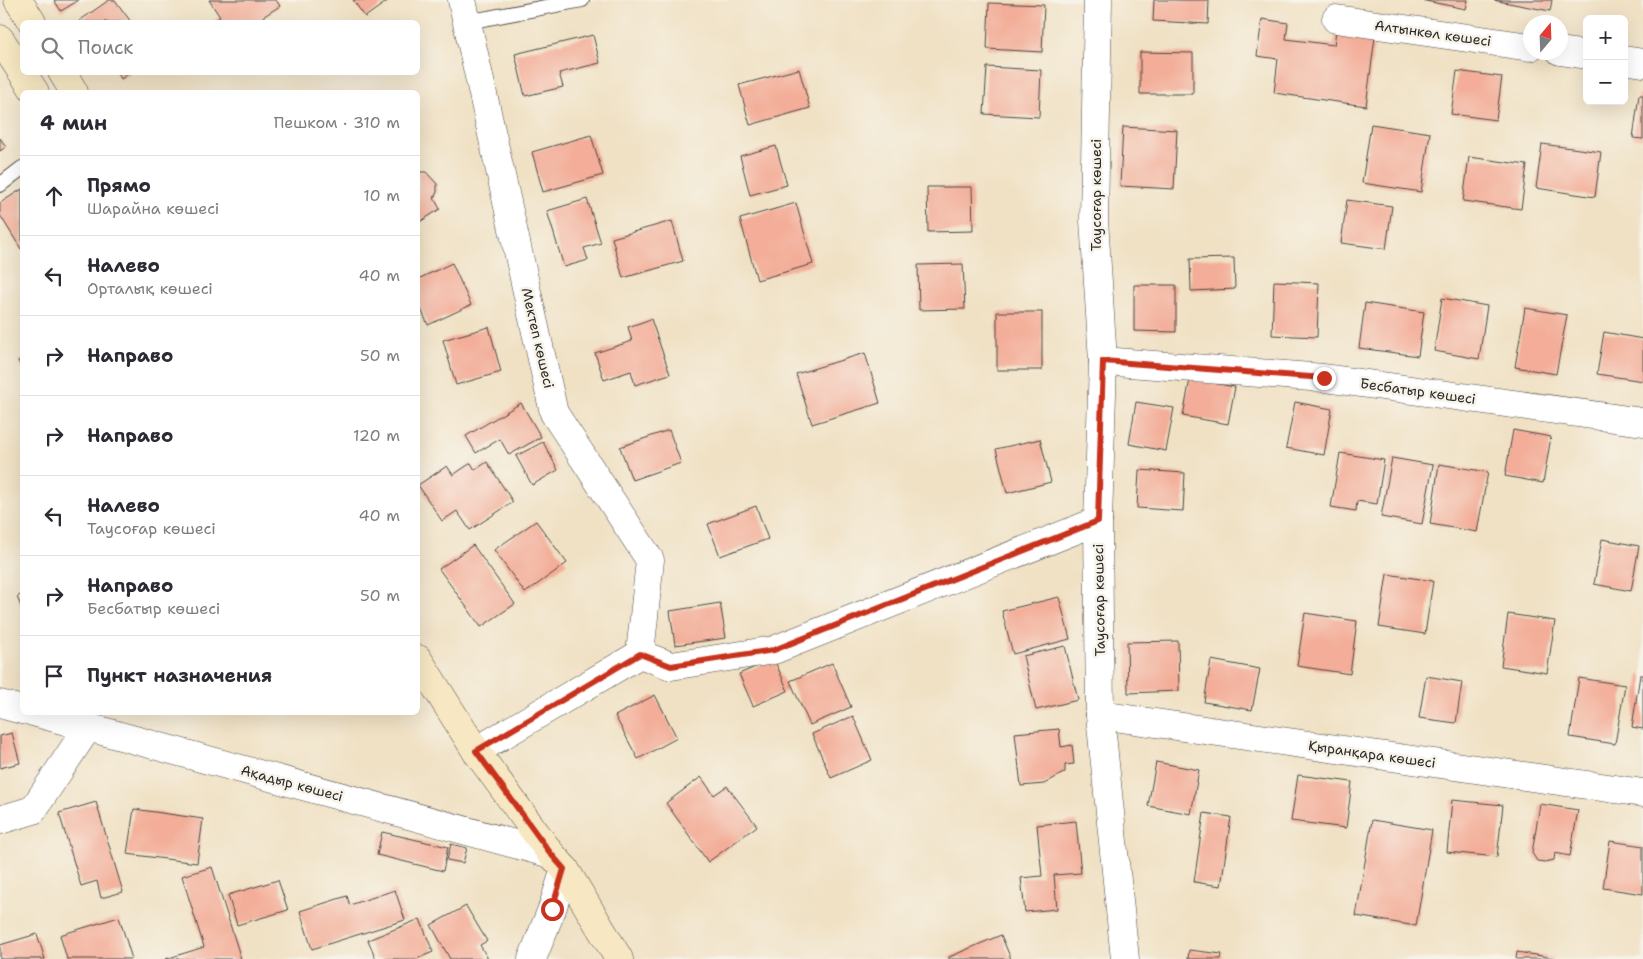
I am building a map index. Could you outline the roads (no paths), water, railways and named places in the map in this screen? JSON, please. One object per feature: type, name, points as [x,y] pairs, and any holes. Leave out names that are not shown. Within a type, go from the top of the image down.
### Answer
[{"type":"main road","points":[[18,0],[31,20]]},
{"type":"main road","points":[[0,39],[20,69]]},
{"type":"main road","points":[[24,75],[34,90]]},
{"type":"main road","points":[[64,75],[73,90]]},
{"type":"main road","points":[[420,662],[476,751],[558,861],[619,959]]},
{"type":"street","name":"Тауcоғар көшесі","points":[[1098,0],[1094,220],[1103,361],[1098,521],[1100,715],[1125,959]]},
{"type":"street","name":"Мектеп көшесі","points":[[465,11],[554,413],[650,560],[640,654]]},
{"type":"street","name":"Алтынкөл көшесі","points":[[1336,19],[1523,46]]},
{"type":"street","points":[[1568,52],[1583,54]]},
{"type":"street","points":[[1628,61],[1643,63]]},
{"type":"street","name":"Бесбатыр көшесі","points":[[1103,361],[1324,378],[1643,422]]},
{"type":"street","points":[[476,751],[640,654],[671,666],[774,650],[1098,521]]},
{"type":"street","points":[[0,704],[20,709]]},
{"type":"street","name":"Ақадыр көшесі","points":[[43,715],[558,861]]},
{"type":"street","name":"Қыранқара көшесі","points":[[1100,715],[1643,793]]},
{"type":"street","points":[[0,820],[33,810],[88,728]]},
{"type":"street","points":[[532,959],[552,909],[558,861]]},
{"type":"lane","points":[[465,11],[582,0]]},
{"type":"lane","points":[[0,185],[20,170]]}]
